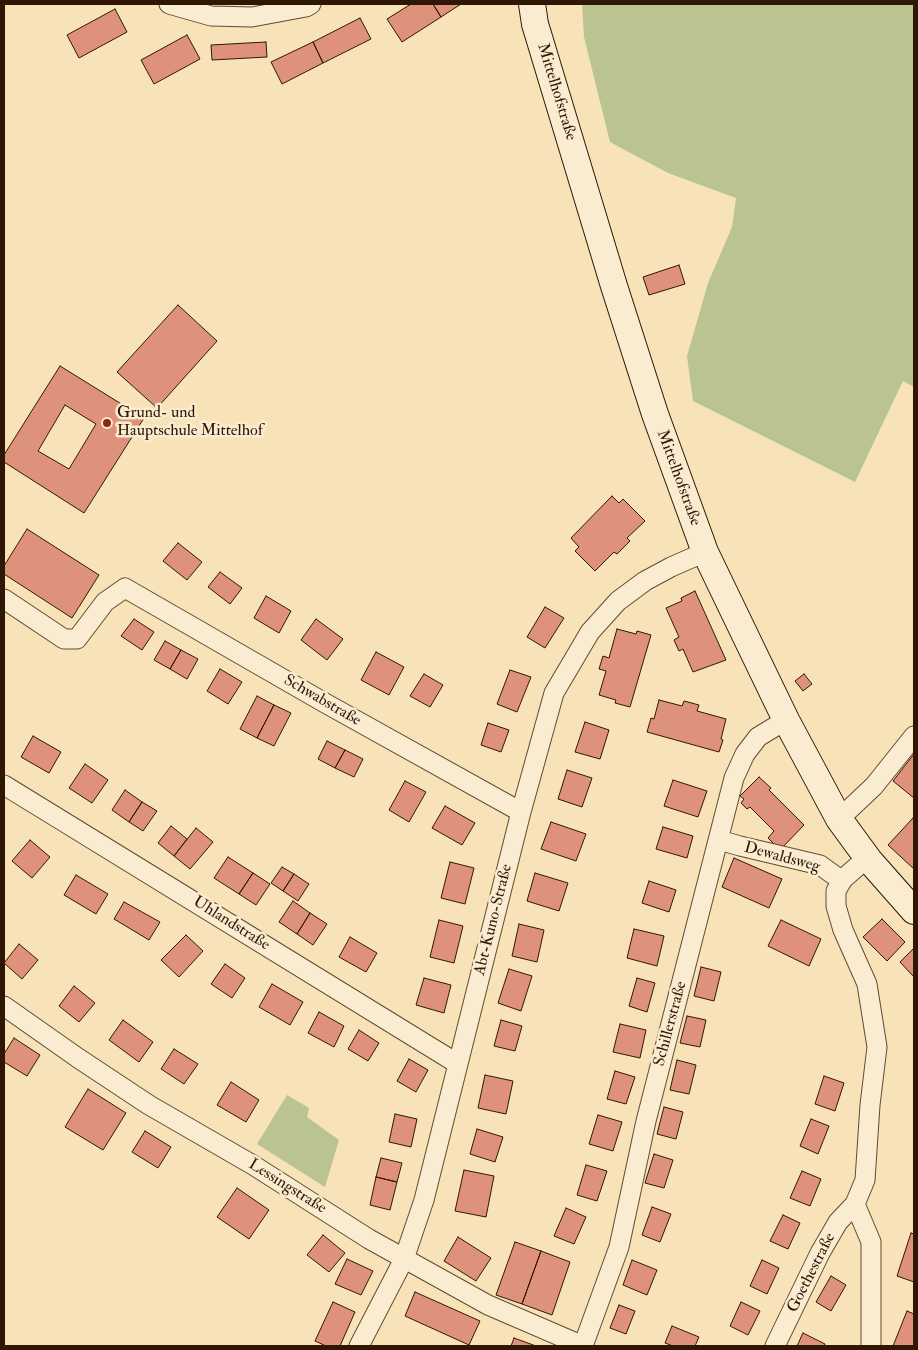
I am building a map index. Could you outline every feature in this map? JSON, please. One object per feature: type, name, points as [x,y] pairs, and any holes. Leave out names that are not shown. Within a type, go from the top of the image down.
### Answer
[{"type":"street","points":[[169,4],[211,16],[244,17],[306,7],[311,4]]},
{"type":"street","name":"Mittelhofstraße","points":[[532,4],[535,24],[617,295],[655,414],[705,552],[786,720],[839,818],[867,858],[914,911]]},
{"type":"street","name":"Abt-Kuno-Straße","points":[[359,1346],[404,1259],[424,1200],[521,812],[554,693],[590,632],[618,600],[645,581],[705,552]]},
{"type":"street","name":"Schwabstraße","points":[[4,599],[64,638],[77,639],[105,602],[125,588],[325,703],[521,812]]},
{"type":"street","name":"Schillerstraße","points":[[583,1346],[619,1248],[646,1120],[734,778],[744,754],[758,737],[786,720]]},
{"type":"street","points":[[839,818],[874,786],[914,736]]},
{"type":"street","name":"Uhlandstraße","points":[[4,785],[458,1064]]},
{"type":"street","name":"Dewaldsweg","points":[[719,840],[820,865],[842,882]]},
{"type":"street","points":[[867,858],[842,882],[836,891],[836,906],[843,930],[867,984],[877,1047],[870,1105],[865,1180],[855,1204],[871,1242],[871,1346]]},
{"type":"street","name":"Lessingstraße","points":[[4,1006],[149,1105],[253,1165],[369,1239],[488,1305],[583,1346]]},
{"type":"street","name":"Goethestraße","points":[[775,1346],[820,1253],[838,1222],[855,1204]]},
{"type":"green space","points":[[582,4],[914,4],[914,387],[903,381],[855,482],[693,401],[687,356],[708,283],[732,227],[736,198],[668,173],[610,142],[584,37]]},
{"type":"green space","points":[[287,1095],[309,1108],[307,1117],[339,1140],[325,1187],[257,1144]]},
{"type":"building","points":[[411,4],[433,4],[441,17],[402,42],[387,19]]},
{"type":"building","points":[[433,4],[461,4],[441,17]]},
{"type":"building","points":[[115,9],[127,32],[79,58],[67,35]]},
{"type":"building","points":[[360,18],[371,39],[323,63],[313,42]]},
{"type":"building","points":[[187,35],[200,59],[154,84],[141,60]]},
{"type":"building","points":[[266,42],[267,57],[212,60],[211,45]]},
{"type":"building","points":[[313,42],[323,63],[282,84],[271,62]]},
{"type":"building","points":[[679,265],[685,284],[649,295],[643,277]]},
{"type":"building","points":[[178,305],[217,341],[157,408],[117,372]]},
{"type":"building","points":[[60,366],[144,418],[84,513],[4,462],[4,455]],"holes":[[[65,405],[96,424],[69,469],[38,451]]]},
{"type":"building","points":[[612,496],[619,503],[623,499],[645,521],[627,538],[630,541],[617,554],[614,552],[595,571],[575,551],[579,547],[571,538]]},
{"type":"building","points":[[27,529],[99,575],[72,618],[4,574],[4,566]]},
{"type":"building","points":[[178,543],[202,562],[187,580],[163,561]]},
{"type":"building","points":[[220,572],[242,588],[230,604],[208,587]]},
{"type":"building","points":[[695,591],[726,660],[693,672],[683,649],[679,651],[674,640],[679,637],[666,608],[682,601],[681,598]]},
{"type":"building","points":[[266,596],[291,611],[279,633],[254,618]]},
{"type":"building","points":[[545,607],[564,618],[545,648],[527,637]]},
{"type":"building","points":[[134,619],[154,632],[142,650],[121,636]]},
{"type":"building","points":[[316,619],[343,639],[327,660],[301,640]]},
{"type":"building","points":[[617,629],[636,634],[637,631],[651,635],[630,707],[615,703],[616,700],[599,695],[606,671],[599,669],[603,656],[609,658]]},
{"type":"building","points":[[165,641],[181,650],[170,669],[154,660]]},
{"type":"building","points":[[181,650],[198,659],[187,679],[170,669]]},
{"type":"building","points":[[376,652],[404,667],[389,695],[361,680]]},
{"type":"building","points":[[220,669],[242,682],[228,704],[207,691]]},
{"type":"building","points":[[510,670],[531,677],[517,712],[497,704]]},
{"type":"building","points":[[424,674],[443,685],[430,707],[410,696]]},
{"type":"building","points":[[804,674],[812,684],[803,691],[795,681]]},
{"type":"building","points":[[257,696],[274,705],[257,738],[240,729]]},
{"type":"building","points":[[659,700],[682,706],[684,701],[699,705],[697,711],[726,719],[719,752],[647,732],[651,718],[654,719]]},
{"type":"building","points":[[274,705],[291,713],[274,746],[257,738]]},
{"type":"building","points":[[585,722],[609,730],[600,759],[575,752]]},
{"type":"building","points":[[488,723],[509,730],[501,752],[481,745]]},
{"type":"building","points":[[33,736],[61,752],[49,773],[21,757]]},
{"type":"building","points":[[327,741],[345,750],[335,768],[318,759]]},
{"type":"building","points":[[345,750],[363,759],[354,777],[335,768]]},
{"type":"building","points":[[914,754],[914,798],[893,781]]},
{"type":"building","points":[[85,764],[108,780],[92,803],[69,788]]},
{"type":"building","points":[[567,770],[592,778],[582,807],[558,799]]},
{"type":"building","points":[[759,777],[771,788],[769,790],[804,825],[780,850],[768,838],[774,831],[750,807],[747,809],[741,803],[744,799],[740,796]]},
{"type":"building","points":[[673,780],[707,791],[698,817],[664,806]]},
{"type":"building","points":[[405,781],[426,792],[409,822],[389,810]]},
{"type":"building","points":[[125,790],[142,802],[129,822],[112,810]]},
{"type":"building","points":[[142,802],[157,811],[143,831],[129,822]]},
{"type":"building","points":[[445,806],[475,823],[462,845],[432,828]]},
{"type":"building","points":[[914,819],[914,869],[888,845]]},
{"type":"building","points":[[551,822],[586,834],[576,861],[541,849]]},
{"type":"building","points":[[171,826],[187,839],[174,856],[158,843]]},
{"type":"building","points":[[663,827],[693,836],[687,858],[656,849]]},
{"type":"building","points":[[196,828],[213,842],[190,869],[174,856]]},
{"type":"building","points":[[30,840],[50,857],[32,878],[12,861]]},
{"type":"building","points":[[228,857],[253,873],[239,894],[214,878]]},
{"type":"building","points":[[734,858],[782,879],[769,908],[722,887]]},
{"type":"building","points":[[450,862],[474,868],[465,904],[441,898]]},
{"type":"building","points":[[282,867],[294,874],[283,891],[271,883]]},
{"type":"building","points":[[253,873],[270,884],[256,905],[239,894]]},
{"type":"building","points":[[535,873],[568,883],[559,911],[527,901]]},
{"type":"building","points":[[294,874],[309,884],[298,901],[283,891]]},
{"type":"building","points":[[76,875],[108,894],[96,914],[64,895]]},
{"type":"building","points":[[649,881],[676,890],[669,912],[642,903]]},
{"type":"building","points":[[293,901],[310,913],[297,934],[279,922]]},
{"type":"building","points":[[124,902],[160,922],[149,940],[114,919]]},
{"type":"building","points":[[310,913],[327,924],[313,945],[297,934]]},
{"type":"building","points":[[882,919],[905,942],[887,961],[863,937]]},
{"type":"building","points":[[439,920],[463,926],[454,963],[430,957]]},
{"type":"building","points":[[781,920],[821,939],[809,966],[768,946]]},
{"type":"building","points":[[519,924],[544,930],[537,962],[512,956]]},
{"type":"building","points":[[634,929],[664,936],[657,966],[627,958]]},
{"type":"building","points":[[186,935],[203,951],[179,977],[161,960]]},
{"type":"building","points":[[350,937],[377,953],[366,972],[339,957]]},
{"type":"building","points":[[19,944],[38,960],[22,979],[4,963]]},
{"type":"building","points":[[914,948],[914,977],[900,962]]},
{"type":"building","points":[[225,964],[245,978],[232,998],[211,984]]},
{"type":"building","points":[[701,967],[721,972],[714,1001],[694,996]]},
{"type":"building","points":[[509,969],[532,976],[521,1011],[498,1003]]},
{"type":"building","points":[[424,978],[451,985],[444,1013],[416,1005]]},
{"type":"building","points":[[637,978],[655,983],[647,1012],[629,1006]]},
{"type":"building","points":[[272,984],[303,1002],[290,1025],[259,1007]]},
{"type":"building","points":[[74,986],[95,1003],[79,1022],[59,1006]]},
{"type":"building","points":[[319,1012],[344,1026],[334,1047],[308,1033]]},
{"type":"building","points":[[687,1016],[706,1020],[700,1047],[680,1043]]},
{"type":"building","points":[[123,1020],[153,1042],[139,1062],[109,1040]]},
{"type":"building","points":[[501,1020],[522,1026],[515,1051],[494,1046]]},
{"type":"building","points":[[620,1024],[646,1030],[640,1058],[613,1052]]},
{"type":"building","points":[[359,1030],[379,1043],[368,1061],[348,1049]]},
{"type":"building","points":[[14,1038],[40,1055],[27,1076],[4,1062],[4,1054]]},
{"type":"building","points":[[174,1049],[198,1064],[184,1084],[161,1069]]},
{"type":"building","points":[[409,1059],[428,1070],[416,1092],[397,1081]]},
{"type":"building","points":[[677,1060],[696,1065],[689,1094],[670,1090]]},
{"type":"building","points":[[615,1071],[635,1077],[626,1104],[607,1099]]},
{"type":"building","points":[[485,1075],[513,1081],[506,1114],[478,1108]]},
{"type":"building","points":[[824,1076],[844,1083],[835,1111],[815,1104]]},
{"type":"building","points":[[231,1082],[259,1100],[246,1122],[217,1105]]},
{"type":"building","points":[[88,1089],[126,1113],[103,1150],[65,1127]]},
{"type":"building","points":[[664,1107],[683,1112],[676,1139],[657,1134]]},
{"type":"building","points":[[395,1114],[417,1119],[411,1147],[389,1142]]},
{"type":"building","points":[[598,1115],[622,1122],[613,1151],[589,1144]]},
{"type":"building","points":[[811,1119],[829,1126],[818,1154],[800,1146]]},
{"type":"building","points":[[477,1129],[503,1137],[495,1162],[470,1154]]},
{"type":"building","points":[[145,1131],[171,1147],[158,1168],[132,1152]]},
{"type":"building","points":[[654,1154],[673,1160],[664,1188],[645,1183]]},
{"type":"building","points":[[381,1158],[402,1163],[397,1182],[376,1177]]},
{"type":"building","points":[[586,1165],[607,1171],[597,1201],[577,1195]]},
{"type":"building","points":[[464,1170],[494,1176],[486,1217],[455,1211]]},
{"type":"building","points":[[802,1171],[821,1179],[810,1206],[790,1198]]},
{"type":"building","points":[[376,1177],[397,1182],[390,1210],[370,1205]]},
{"type":"building","points":[[237,1188],[269,1210],[249,1239],[217,1217]]},
{"type":"building","points":[[652,1207],[671,1214],[660,1242],[642,1235]]},
{"type":"building","points":[[566,1208],[586,1217],[574,1244],[554,1236]]},
{"type":"building","points":[[783,1215],[800,1223],[788,1249],[770,1241]]},
{"type":"building","points":[[911,1233],[914,1234],[914,1282],[897,1276]]},
{"type":"building","points":[[323,1235],[345,1253],[329,1272],[307,1255]]},
{"type":"building","points":[[458,1237],[491,1258],[476,1281],[444,1261]]},
{"type":"building","points":[[515,1242],[541,1251],[522,1304],[496,1295]]},
{"type":"building","points":[[541,1251],[570,1262],[552,1315],[522,1304]]},
{"type":"building","points":[[347,1259],[373,1271],[361,1295],[335,1284]]},
{"type":"building","points":[[632,1260],[657,1270],[647,1295],[623,1285]]},
{"type":"building","points":[[762,1260],[779,1268],[767,1294],[750,1286]]},
{"type":"building","points":[[831,1276],[846,1285],[831,1311],[816,1302]]},
{"type":"building","points":[[415,1292],[480,1321],[469,1345],[405,1316]]},
{"type":"building","points":[[333,1302],[355,1312],[340,1346],[326,1346],[315,1341]]},
{"type":"building","points":[[741,1302],[760,1311],[748,1335],[730,1326]]},
{"type":"building","points":[[619,1305],[635,1311],[626,1334],[610,1328]]},
{"type":"building","points":[[907,1311],[914,1314],[914,1346],[893,1346]]},
{"type":"building","points":[[672,1326],[699,1337],[695,1346],[673,1346],[665,1343]]},
{"type":"building","points":[[803,1333],[825,1344],[824,1346],[797,1346]]},
{"type":"building","points":[[514,1338],[536,1346],[511,1346]]},
{"type":"place","name":"Grund- und Hauptschule Mittelhof","points":[[107,423]]}]
